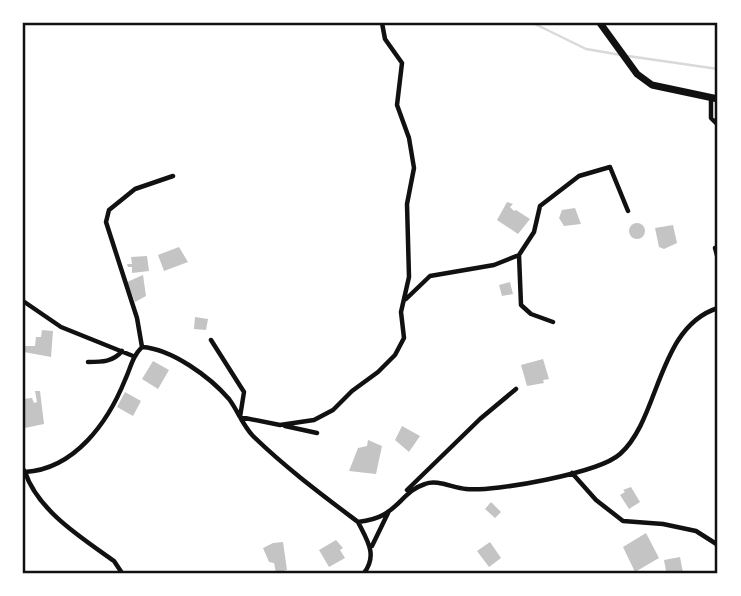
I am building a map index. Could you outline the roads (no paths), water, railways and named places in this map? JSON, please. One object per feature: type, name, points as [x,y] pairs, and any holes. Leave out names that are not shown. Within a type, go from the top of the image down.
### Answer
[{"type":"main road","points":[[600,23],[637,74],[652,85],[714,98]]},
{"type":"street","points":[[280,425],[314,420],[333,410],[395,355],[404,338],[401,312],[409,276],[407,204],[414,168],[409,138],[397,105],[402,63],[386,39],[382,23]]},
{"type":"street","points":[[714,98],[711,118],[718,125]]},
{"type":"street","points":[[405,300],[430,276],[494,265],[519,255],[534,232],[540,206],[579,176],[610,167],[628,211]]},
{"type":"street","points":[[142,347],[137,318],[106,222],[109,210],[135,189],[173,176]]},
{"type":"street","points":[[715,248],[718,260]]},
{"type":"street","points":[[519,255],[521,305],[531,314],[553,321]]},
{"type":"street","points":[[23,301],[61,327],[133,356]]},
{"type":"street","points":[[404,494],[428,482],[465,489],[486,489],[572,473],[621,454],[639,425],[678,340],[701,316],[718,308]]},
{"type":"street","points":[[211,340],[244,392],[240,417]]},
{"type":"street","points":[[122,573],[114,561],[42,502],[29,484],[24,470],[37,471],[56,463],[94,435],[111,410],[133,356],[142,347],[156,348],[208,379],[229,400],[250,433],[307,486],[358,522],[371,547]]},
{"type":"street","points":[[88,362],[105,362],[122,351]]},
{"type":"street","points":[[364,573],[369,566],[371,547],[388,511],[480,419],[516,390]]},
{"type":"street","points":[[240,417],[317,433]]},
{"type":"street","points":[[572,473],[589,493],[623,521],[663,524],[696,531],[717,544],[718,552]]},
{"type":"street","points":[[358,522],[388,511]]},
{"type":"waterway","points":[[533,23],[586,49],[621,55]]},
{"type":"waterway","points":[[628,56],[718,69]]}]
